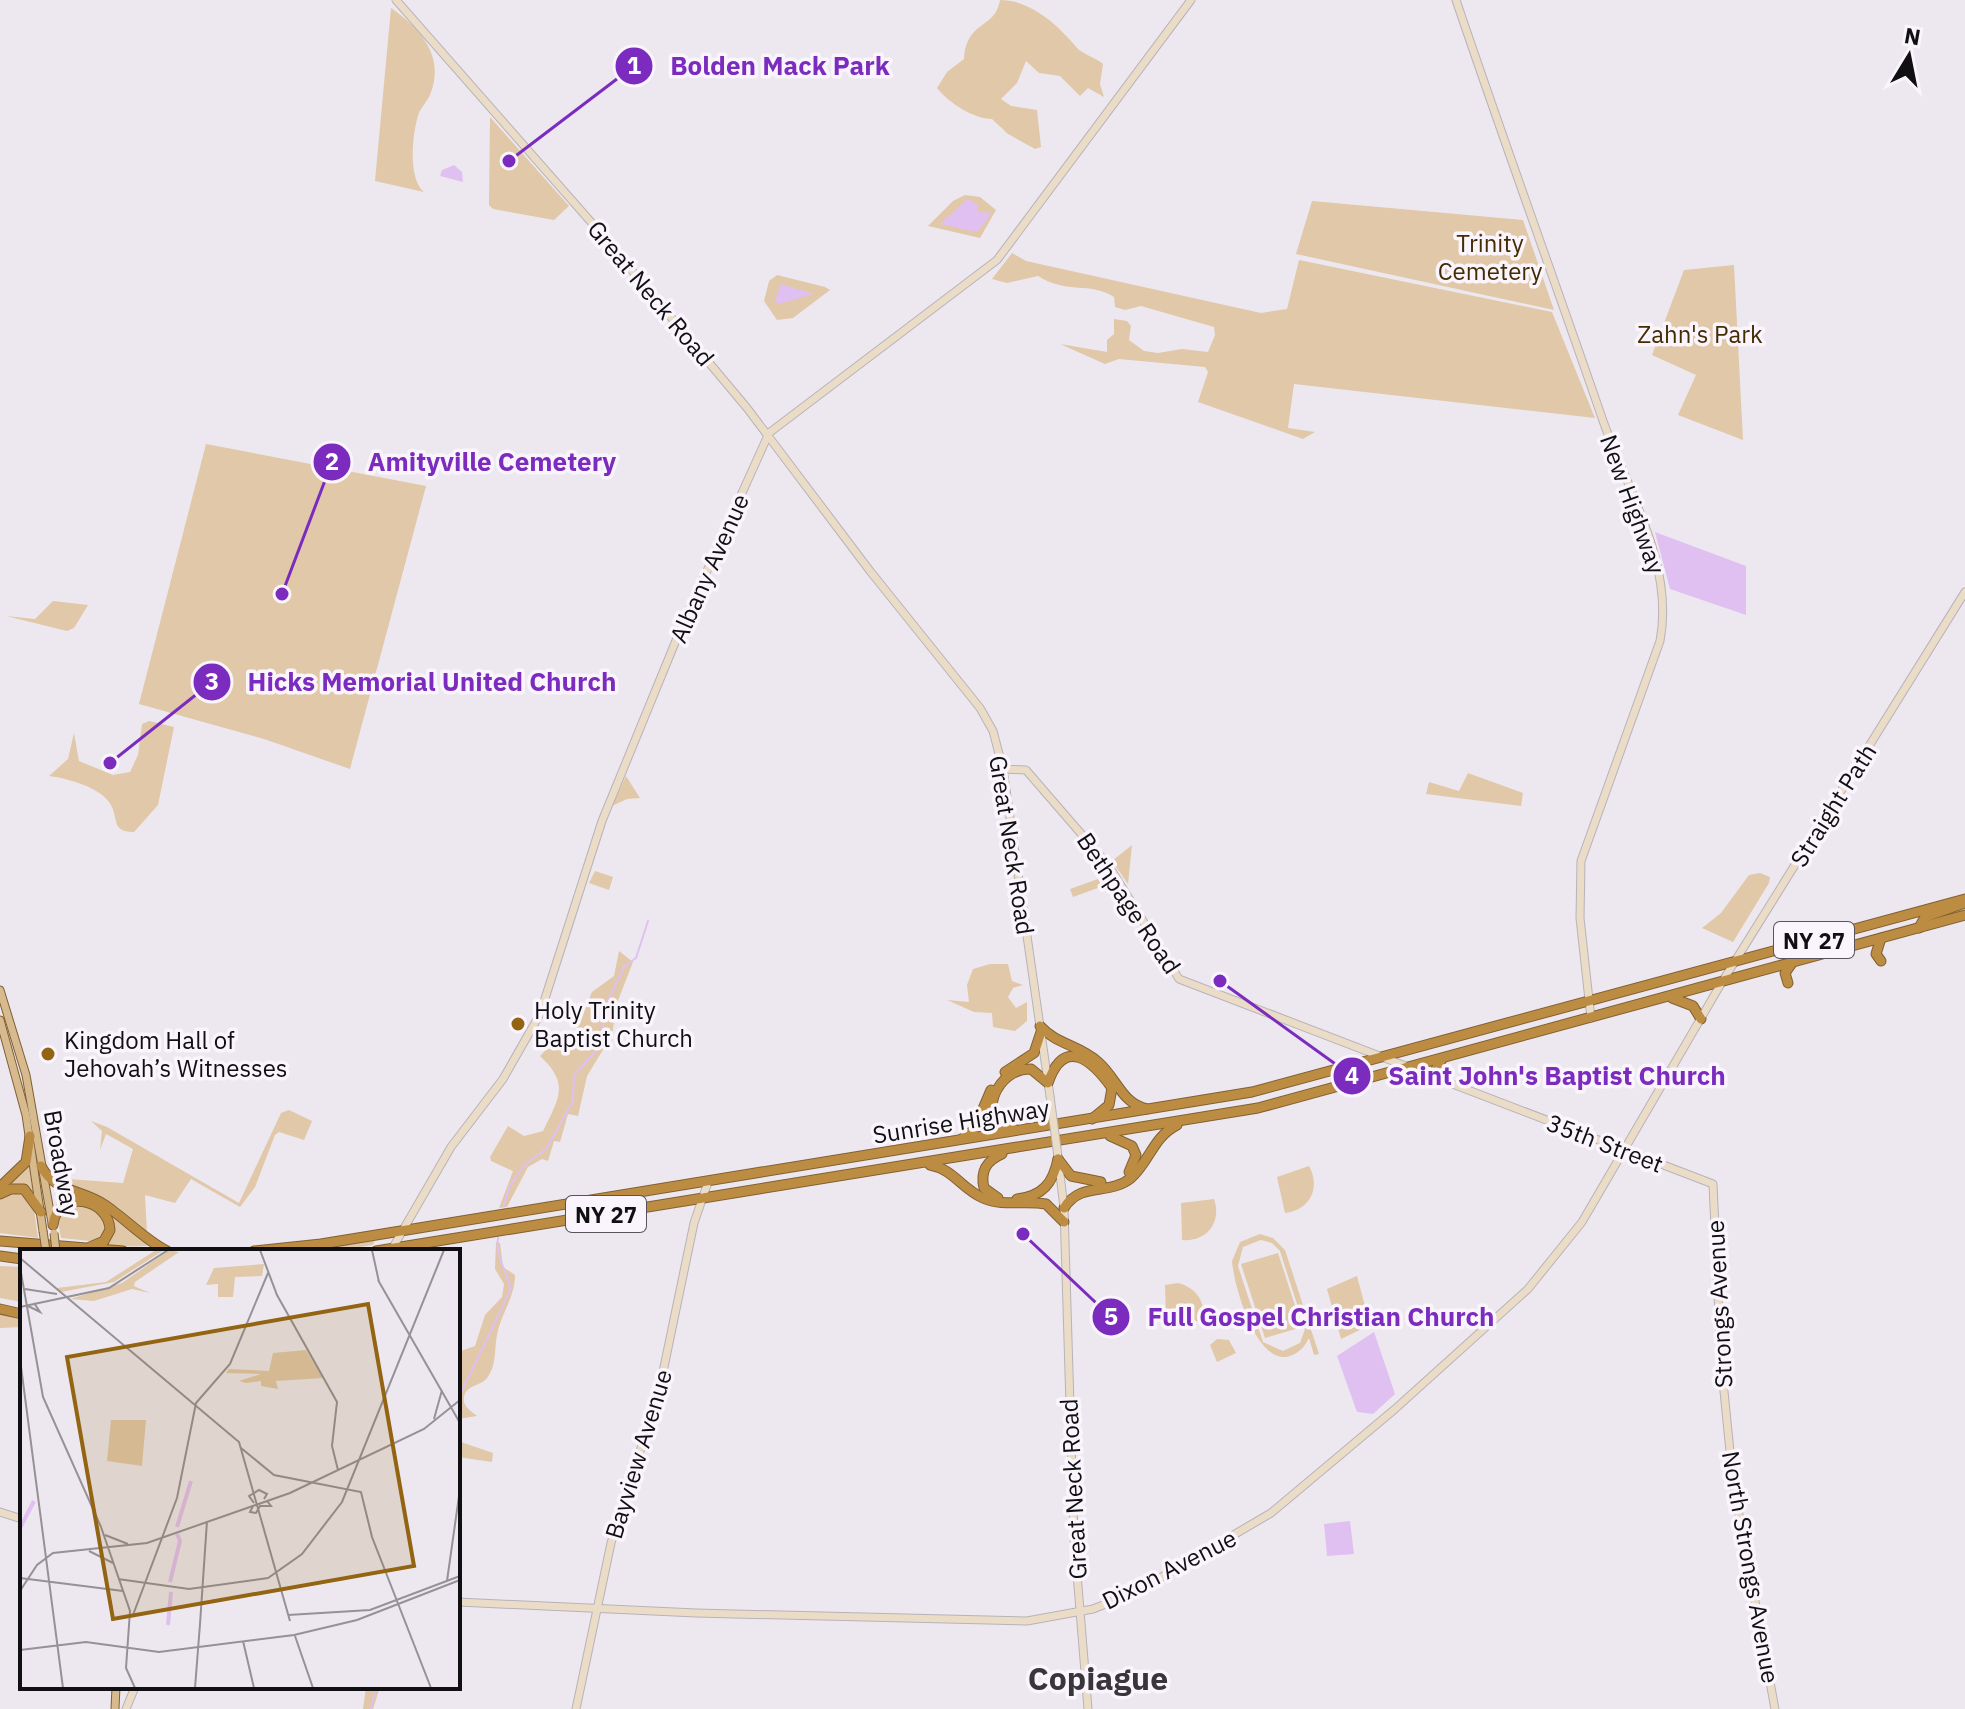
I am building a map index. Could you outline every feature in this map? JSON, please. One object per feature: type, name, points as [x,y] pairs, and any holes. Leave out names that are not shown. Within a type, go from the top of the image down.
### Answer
[{"type":"highway","name":"NY 27","points":[[1737,961],[1965,901]]},
{"type":"highway","points":[[1919,928],[1925,917],[1965,901]]},
{"type":"highway","name":"NY 27","points":[[1668,997],[1965,915]]},
{"type":"highway","points":[[1881,938],[1876,954],[1881,961]]},
{"type":"highway","name":"Sunrise Highway","points":[[268,1249],[1090,1121],[1282,1086],[1737,961]]},
{"type":"highway","points":[[1788,983],[1785,973],[1792,963]]},
{"type":"highway","name":"Sunrise Highway","points":[[398,1249],[1258,1108],[1668,997]]},
{"type":"highway","points":[[1668,997],[1693,1006],[1701,1019]]},
{"type":"highway","points":[[951,1143],[974,1130],[997,1079],[1034,1053],[1041,1029],[1051,1038],[1075,1047],[1100,1063],[1134,1106],[1154,1109]]},
{"type":"highway","points":[[1024,1130],[999,1125],[992,1117],[993,1096],[1000,1083],[1023,1069],[1031,1069],[1048,1083],[1053,1070],[1067,1057],[1077,1056],[1098,1069],[1112,1088],[1109,1105],[1090,1121]]},
{"type":"highway","points":[[1439,1080],[1436,1069],[1442,1059]]},
{"type":"highway","points":[[1064,1208],[1077,1192],[1119,1184],[1131,1178],[1157,1140],[1187,1121]]},
{"type":"highway","points":[[1058,1154],[1071,1176],[1080,1181],[1118,1179],[1134,1165],[1136,1155],[1124,1140],[1105,1135]]},
{"type":"highway","points":[[0,1187],[26,1162],[30,1136]]},
{"type":"highway","points":[[1011,1149],[995,1157],[984,1168],[984,1188],[998,1198],[1022,1199],[1049,1185],[1058,1154]]},
{"type":"highway","points":[[919,1164],[942,1167],[980,1197],[998,1203],[1046,1204],[1064,1222]]},
{"type":"highway","points":[[41,1166],[56,1185],[103,1203],[151,1243],[163,1249]]},
{"type":"highway","points":[[0,1194],[11,1189],[24,1189],[41,1212]]},
{"type":"highway","points":[[3,1240],[84,1249],[107,1237],[110,1220],[103,1212],[72,1200],[61,1205],[53,1229]]},
{"type":"highway","points":[[0,1259],[18,1259]]},
{"type":"highway","points":[[0,1306],[20,1307]]},
{"type":"highway","points":[[0,1306],[20,1313]]},
{"type":"main road","name":"Great Neck Road","points":[[396,0],[598,230],[769,433],[870,571],[980,708],[993,731],[1003,769],[1064,1208],[1079,1612],[1088,1709]]},
{"type":"main road","name":"Albany Avenue","points":[[393,1249],[451,1147],[503,1079],[540,1014],[565,945],[602,821],[678,634],[769,433],[997,260],[1191,0]]},
{"type":"main road","name":"New Highway","points":[[1456,0],[1604,424],[1649,536],[1662,587],[1664,613],[1656,652],[1581,861],[1580,918],[1591,1018]]},
{"type":"main road","name":"Straight Path","points":[[1701,1019],[1965,592]]},
{"type":"main road","name":"Bethpage Road","points":[[1003,769],[1026,770],[1052,796],[1109,866],[1179,979],[1408,1068]]},
{"type":"main road","name":"Broadway","points":[[0,990],[26,1075],[56,1249]]},
{"type":"main road","points":[[1623,1150],[1701,1019]]},
{"type":"main road","name":"Broadway","points":[[0,1020],[30,1136],[46,1249]]},
{"type":"main road","name":"35th Street","points":[[1408,1068],[1713,1184]]},
{"type":"main road","name":"Dixon Avenue","points":[[460,1602],[1014,1622],[1107,1605],[1149,1586],[1241,1533],[1271,1513],[1359,1439],[1528,1289],[1582,1222],[1623,1150]]},
{"type":"main road","name":"Bayview Avenue","points":[[576,1709],[622,1500],[659,1391],[701,1199],[708,1182]]},
{"type":"main road","name":"Strongs Avenue","points":[[1713,1184],[1727,1424]]},
{"type":"main road","name":"North Strongs Avenue","points":[[1727,1424],[1733,1482],[1775,1709]]},
{"type":"main road","points":[[0,1512],[20,1518]]},
{"type":"main road","points":[[115,1709],[116,1689]]},
{"type":"main road","points":[[126,1709],[134,1689]]},
{"type":"green space","points":[[1000,0],[1033,9],[1053,23],[1080,50],[1103,64],[1100,84],[1104,97],[1088,88],[1080,96],[1060,76],[1039,73],[1026,61],[1017,83],[1001,99],[1011,106],[1037,110],[1041,147],[1035,149],[1008,134],[992,119],[962,109],[937,88],[947,72],[964,59],[970,37],[993,16]]},
{"type":"green space","points":[[391,8],[420,34],[435,68],[430,95],[418,116],[413,145],[415,177],[424,192],[375,181]]},
{"type":"green space","points":[[490,117],[569,206],[554,220],[493,209],[489,205]]},
{"type":"green space","points":[[965,195],[980,197],[996,210],[980,238],[928,226],[953,201]]},
{"type":"green space","name":"Trinity Cemetery","points":[[1312,201],[1523,220],[1554,310],[1296,254]]},
{"type":"green space","points":[[1012,253],[1026,261],[1261,313],[1287,309],[1299,260],[1552,312],[1595,418],[1294,384],[1288,428],[1315,432],[1303,439],[1198,402],[1208,372],[1205,367],[1119,359],[1105,364],[1060,344],[1107,352],[1107,340],[1114,334],[1114,319],[1127,321],[1131,326],[1129,340],[1144,351],[1158,353],[1182,349],[1208,352],[1215,335],[1214,327],[1141,306],[1125,310],[1115,307],[1114,297],[1105,292],[1059,285],[1038,276],[1007,283],[992,279]]},
{"type":"green space","name":"Zahn's Park","points":[[1734,265],[1743,440],[1678,415],[1696,375],[1652,355],[1684,270]]},
{"type":"green space","points":[[777,275],[830,290],[793,318],[777,320],[764,301],[769,281]]},
{"type":"green space","points":[[206,444],[426,486],[350,769],[264,739],[139,704]]},
{"type":"green space","points":[[53,601],[88,605],[74,628],[67,631],[6,616],[35,619]]},
{"type":"green space","points":[[149,721],[174,727],[158,805],[134,832],[118,826],[112,807],[98,792],[73,781],[49,776],[68,759],[74,733],[79,761],[113,775],[130,772],[138,755],[142,724]]},
{"type":"green space","points":[[1468,773],[1523,793],[1521,806],[1426,794],[1429,782],[1459,791]]},
{"type":"green space","points":[[626,776],[640,798],[627,799],[612,806]]},
{"type":"green space","points":[[1132,845],[1128,884],[1112,861]]},
{"type":"green space","points":[[595,871],[613,877],[609,890],[589,883]]},
{"type":"green space","points":[[1760,873],[1770,877],[1769,883],[1733,942],[1702,928],[1721,913],[1749,875]]},
{"type":"green space","points":[[1109,875],[1114,882],[1073,897],[1070,889]]},
{"type":"green space","points":[[619,951],[633,962],[617,1003],[612,1035],[587,1076],[578,1116],[568,1114],[560,1142],[554,1141],[548,1161],[542,1159],[528,1167],[507,1207],[499,1208],[513,1171],[491,1161],[490,1157],[508,1126],[524,1136],[543,1131],[559,1092],[555,1075],[540,1056],[558,1037],[575,1033],[592,992],[614,976]]},
{"type":"green space","points":[[990,964],[1008,964],[1012,981],[1023,985],[1013,988],[1008,997],[1016,1008],[1027,1002],[1027,1021],[1015,1031],[993,1027],[992,1013],[974,1012],[947,1000],[969,1002],[967,985],[973,969]]},
{"type":"green space","points":[[289,1110],[312,1121],[304,1140],[279,1132],[275,1135],[255,1187],[240,1207],[191,1179],[175,1203],[145,1195],[147,1233],[118,1207],[55,1178],[123,1183],[133,1149],[106,1134],[100,1150],[102,1131],[91,1121],[107,1127],[239,1203],[281,1113]]},
{"type":"green space","points":[[29,1165],[33,1192],[27,1188],[2,1189]]},
{"type":"green space","points":[[1309,1166],[1314,1182],[1311,1197],[1301,1207],[1285,1213],[1277,1177]]},
{"type":"green space","points":[[22,1192],[33,1202],[38,1238],[0,1233],[0,1200],[11,1193]]},
{"type":"green space","points":[[1214,1199],[1216,1215],[1210,1229],[1199,1238],[1182,1240],[1181,1203]]},
{"type":"green space","points":[[81,1203],[106,1219],[105,1237],[90,1241],[61,1238],[58,1222],[62,1208]]},
{"type":"green space","points":[[112,1213],[149,1245],[103,1247],[113,1230]]},
{"type":"green space","points":[[1260,1234],[1273,1238],[1285,1250],[1319,1354],[1314,1355],[1309,1338],[1294,1355],[1275,1355],[1256,1335],[1242,1303],[1232,1261],[1240,1242]],"holes":[[[1261,1240],[1272,1243],[1280,1251],[1305,1329],[1300,1343],[1283,1351],[1263,1342],[1238,1266],[1243,1247]]]},
{"type":"green space","points":[[375,1240],[373,1245],[347,1249],[314,1249]]},
{"type":"green space","points":[[496,1242],[500,1243],[503,1267],[515,1275],[513,1291],[499,1327],[490,1373],[484,1381],[465,1393],[466,1406],[477,1416],[460,1419],[460,1351],[475,1346],[485,1315],[502,1297],[504,1284],[495,1269]]},
{"type":"green space","points":[[1278,1253],[1302,1327],[1265,1338],[1241,1264]]},
{"type":"green space","points":[[0,1266],[20,1267],[20,1302],[0,1298]]},
{"type":"green space","points":[[1357,1276],[1370,1325],[1341,1339],[1327,1289]]},
{"type":"green space","points":[[1178,1283],[1190,1288],[1199,1297],[1203,1322],[1166,1318],[1165,1285]]},
{"type":"green space","points":[[0,1311],[20,1316],[20,1327],[0,1328]]},
{"type":"green space","points":[[1217,1339],[1229,1340],[1236,1353],[1217,1362],[1210,1345]]},
{"type":"green space","points":[[460,1442],[493,1453],[492,1462],[460,1457]]},
{"type":"green space","points":[[366,1689],[379,1689],[373,1709],[363,1709]]},
{"type":"shaded area","points":[[454,165],[462,172],[463,182],[440,176],[442,170]]},
{"type":"shaded area","points":[[968,199],[978,205],[977,212],[992,213],[977,232],[940,224]]},
{"type":"shaded area","points":[[781,284],[814,294],[779,304],[775,300]]},
{"type":"shaded area","points":[[1655,532],[1746,566],[1746,615],[1670,589]]},
{"type":"shaded area","points":[[1374,1332],[1395,1394],[1373,1414],[1357,1412],[1337,1356]]},
{"type":"shaded area","points":[[1350,1521],[1354,1554],[1327,1556],[1324,1524]]},
{"type":"waterway","points":[[504,1206],[509,1187],[524,1165],[546,1149],[573,1101],[574,1075],[599,1048],[606,1005],[624,967],[636,958],[648,921]]},
{"type":"waterway","points":[[460,1395],[510,1291],[499,1254],[498,1238]]},
{"type":"waterway","points":[[371,1709],[376,1689]]},
{"type":"place","name":"Bolden Mack Park","points":[[509,161]]},
{"type":"place","name":"Amityville Cemetery","points":[[282,594]]},
{"type":"place","name":"Hicks Memorial United Church","points":[[110,763]]},
{"type":"place","name":"Saint John's Baptist Church","points":[[1220,981]]},
{"type":"place","name":"Holy Trinity Baptist Church","points":[[518,1024]]},
{"type":"place","name":"Kingdom Hall of Jehovah’s Witnesses","points":[[48,1054]]},
{"type":"place","name":"Full Gospel Christian Church","points":[[1023,1234]]},
{"type":"district","name":"Copiague","points":[[1098,1678]]}]
